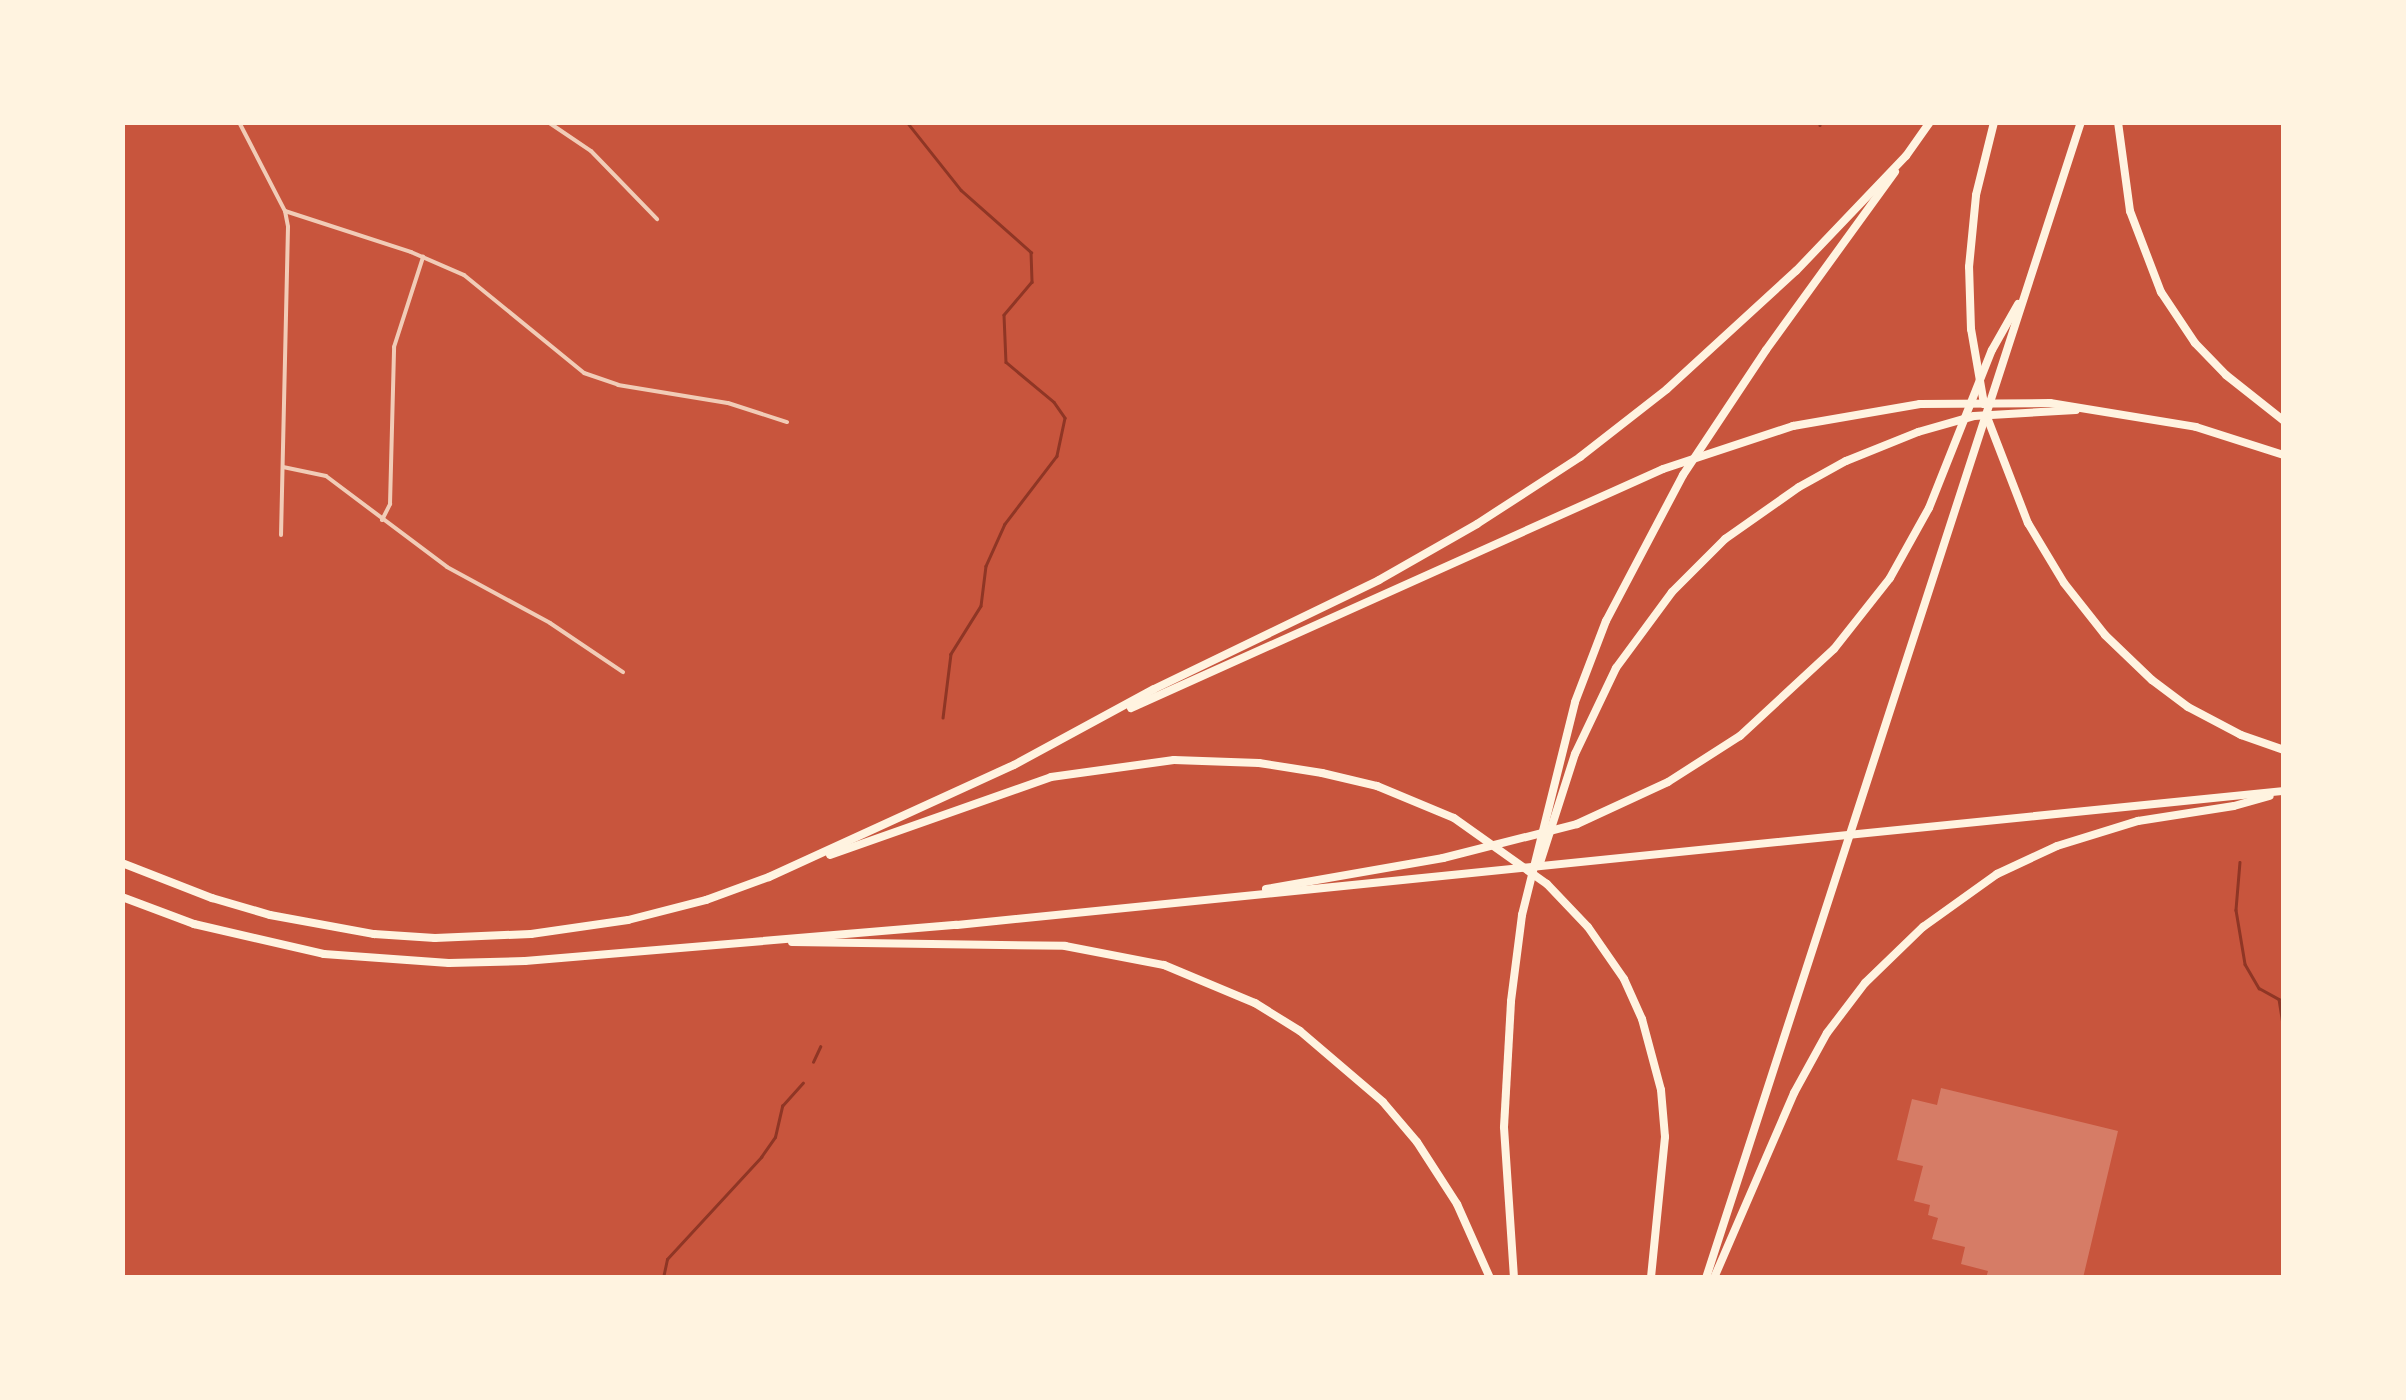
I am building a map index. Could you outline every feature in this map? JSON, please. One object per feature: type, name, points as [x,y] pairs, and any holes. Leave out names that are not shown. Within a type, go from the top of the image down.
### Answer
[{"type":"highway","points":[[1514,1278],[1506,1184],[1506,1070],[1516,956],[1546,808],[1591,660],[1668,500],[1721,416],[1930,122]]},
{"type":"highway","points":[[1994,122],[1972,219],[1969,307],[1980,391],[1994,444],[2020,508],[2083,608],[2152,680],[2203,716],[2284,750]]},
{"type":"highway","points":[[1706,1278],[2081,122]]},
{"type":"highway","points":[[2118,122],[2130,211],[2161,292],[2195,343],[2226,376],[2284,421]]},
{"type":"highway","points":[[769,877],[1117,712],[1154,689],[1444,544],[1590,449],[1749,316],[1906,156]]},
{"type":"highway","points":[[1242,895],[1289,882],[1442,858],[1546,833],[1607,811],[1696,766],[1771,711],[1834,650],[1912,542],[1949,464],[1984,369],[2025,290]]},
{"type":"highway","points":[[1117,712],[1155,700],[1663,469],[1758,434],[1920,404],[2000,400],[2096,408],[2196,427],[2284,455]]},
{"type":"highway","points":[[1529,885],[1544,858],[1588,724],[1635,638],[1688,574],[1758,514],[1846,461],[1918,432],[1974,416],[2096,408]]},
{"type":"highway","points":[[122,863],[212,898],[270,915],[374,934],[436,938],[531,934],[610,923],[706,900],[1000,791],[1051,776],[1174,760],[1288,766],[1374,785],[1413,800],[1489,840],[1547,884],[1588,927],[1624,979],[1642,1019],[1661,1090],[1664,1163],[1652,1278]]},
{"type":"highway","points":[[122,896],[242,937],[383,960],[525,961],[1242,895],[2284,791]]},
{"type":"highway","points":[[1714,1278],[1794,1094],[1827,1034],[1865,983],[1923,927],[1998,874],[2057,846],[2138,821],[2234,806],[2284,791]]},
{"type":"highway","points":[[772,939],[873,946],[1065,946],[1164,965],[1233,992],[1300,1030],[1383,1102],[1417,1142],[1458,1204],[1490,1278]]},
{"type":"street","points":[[239,122],[285,211],[282,534]]},
{"type":"street","points":[[548,122],[590,151],[657,218]]},
{"type":"street","points":[[285,211],[422,257],[482,287],[584,374],[618,385],[728,403],[788,422]]},
{"type":"street","points":[[382,520],[390,504],[394,347],[422,257]]},
{"type":"street","points":[[283,467],[326,476],[447,568],[550,623],[623,672]]},
{"type":"building","points":[[1941,1088],[2118,1131],[2083,1278],[1986,1278],[1988,1271],[1961,1264],[1965,1247],[1932,1239],[1938,1218],[1928,1215],[1930,1205],[1914,1201],[1923,1166],[1897,1160],[1912,1099],[1937,1105]]},
{"type":"waterway","points":[[907,122],[961,190],[1031,252],[1032,282],[1004,315],[1006,362],[1054,402],[1065,418],[1057,456],[1005,524],[986,566],[981,606],[951,654],[943,718]]},
{"type":"waterway","points":[[2240,862],[2236,910],[2245,964],[2259,988],[2279,999],[2284,1029]]},
{"type":"waterway","points":[[813,1062],[820,1047]]},
{"type":"waterway","points":[[663,1278],[667,1259],[761,1157],[775,1137],[782,1106],[803,1083]]}]
